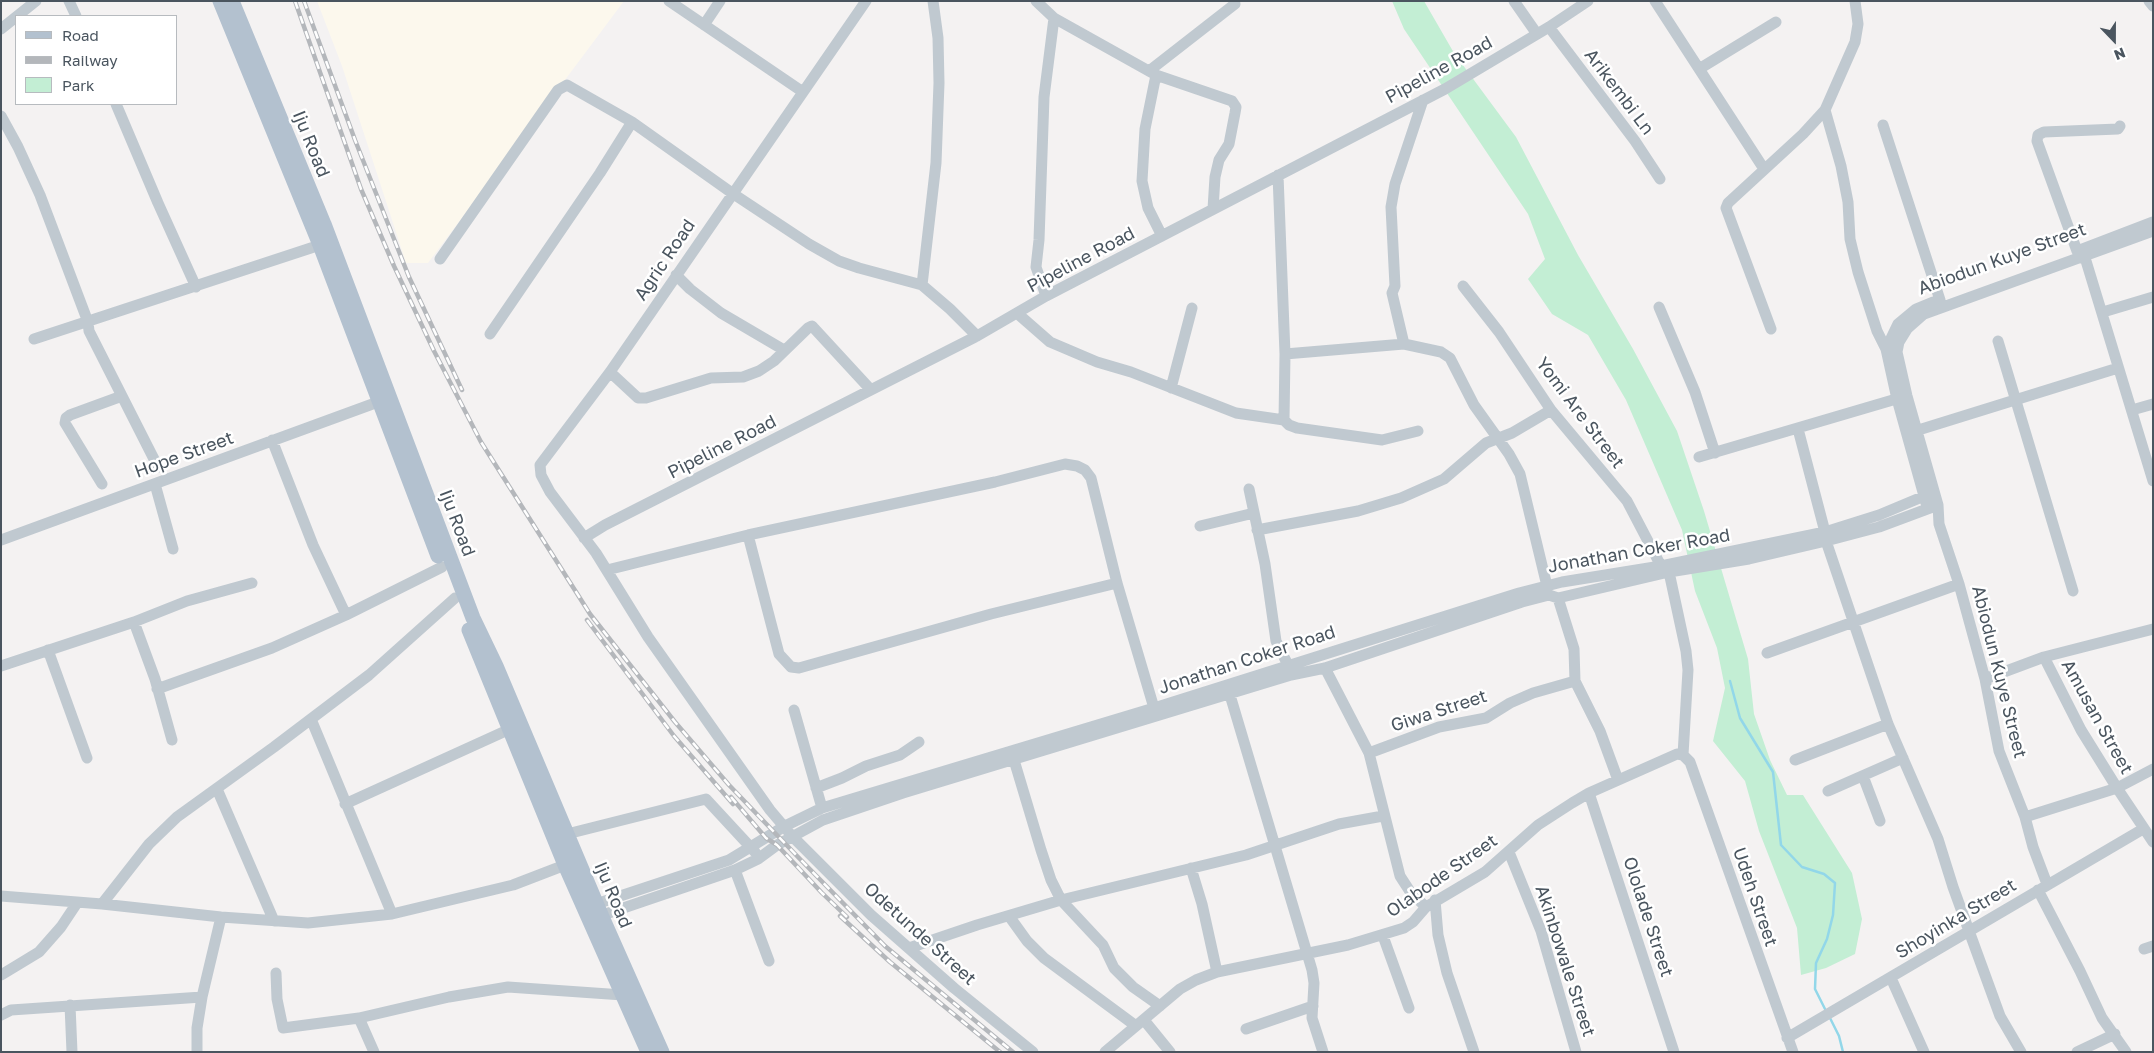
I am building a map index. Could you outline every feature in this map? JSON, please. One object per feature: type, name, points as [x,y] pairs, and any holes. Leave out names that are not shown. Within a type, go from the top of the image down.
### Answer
[{"type":"main road","name":"Iju Road","points":[[220,1],[320,245],[442,567],[565,865],[593,912],[662,1052]]},
{"type":"main road","name":"Iju Road","points":[[232,1],[324,224],[473,618],[496,666],[567,834],[623,995],[648,1052]]},
{"type":"street","points":[[18,15],[36,1]]},
{"type":"street","points":[[69,1],[76,15]]},
{"type":"street","points":[[669,1],[803,92]]},
{"type":"street","points":[[704,25],[720,1]]},
{"type":"street","name":"Agric Road","points":[[584,538],[550,492],[541,475],[540,465],[610,372],[866,1]]},
{"type":"street","points":[[922,285],[936,163],[939,83],[938,38],[933,1]]},
{"type":"street","points":[[1036,1],[1054,18],[1153,73],[1232,101],[1236,107],[1229,144],[1219,160],[1215,177],[1213,209]]},
{"type":"street","points":[[1514,1],[1537,34]]},
{"type":"street","name":"Pipeline Road","points":[[584,538],[977,336],[1018,314],[1046,296],[1445,89],[1549,27],[1588,1]]},
{"type":"street","points":[[1655,1],[1764,169]]},
{"type":"street","points":[[1771,329],[1726,208],[1728,203],[1803,134],[1824,110],[1854,42],[1858,24],[1856,1]]},
{"type":"street","points":[[2149,1],[2153,6]]},
{"type":"street","points":[[1162,236],[1148,208],[1142,181],[1145,129],[1153,73],[1235,4]]},
{"type":"street","points":[[1,29],[15,18]]},
{"type":"street","points":[[1046,296],[1036,267],[1040,240],[1044,97],[1054,18]]},
{"type":"street","points":[[1699,69],[1776,22]]},
{"type":"street","name":"Arikembi Ln","points":[[1549,27],[1635,140],[1660,179]]},
{"type":"street","points":[[440,260],[562,86],[567,85],[632,122],[808,244],[839,261],[922,285],[950,308],[977,336]]},
{"type":"street","points":[[1404,344],[1392,293],[1395,286],[1391,207],[1395,184],[1423,100]]},
{"type":"street","points":[[116,105],[196,287]]},
{"type":"street","points":[[1824,110],[1841,166],[1848,202],[1850,239],[1858,272],[1877,331],[1891,351]]},
{"type":"street","points":[[1,116],[18,146],[40,195],[88,322],[89,330],[158,466]]},
{"type":"street","points":[[490,334],[600,173],[632,122]]},
{"type":"street","points":[[1883,125],[1940,300]]},
{"type":"street","points":[[2120,126],[2118,129],[2044,132],[2038,134],[2037,140],[2103,312],[2118,368],[2153,481]]},
{"type":"street","points":[[1278,175],[1285,354],[1284,420]]},
{"type":"street","name":"Abiodun Kuye Street","points":[[1891,351],[1907,329],[1924,314],[2153,222]]},
{"type":"street","name":"Abiodun Kuye Street","points":[[2126,1052],[2102,1018],[2043,887],[2025,816],[1998,750],[1985,679],[1959,584],[1929,494],[1891,351],[1894,330],[1916,309],[2081,252],[2153,231]]},
{"type":"street","points":[[34,339],[320,245]]},
{"type":"street","points":[[676,275],[690,289],[721,313],[784,350]]},
{"type":"street","name":"Yomi Are Street","points":[[1463,286],[1499,332],[1552,410],[1627,501],[1665,569],[1686,651],[1688,670],[1683,755]]},
{"type":"street","points":[[2103,312],[2153,297]]},
{"type":"street","points":[[1659,307],[1695,392],[1715,453]]},
{"type":"street","points":[[1170,388],[1192,308]]},
{"type":"street","points":[[1018,314],[1050,342],[1097,362],[1130,372],[1236,413],[1284,420],[1289,425],[1297,428],[1382,440],[1418,431]]},
{"type":"street","points":[[610,372],[638,398],[646,398],[711,378],[742,377],[760,371],[774,361],[812,326],[871,390]]},
{"type":"street","points":[[1998,341],[2073,591]]},
{"type":"street","points":[[1285,354],[1404,344],[1441,352],[1450,358],[1474,405],[1509,454],[1520,474],[1547,586]]},
{"type":"street","points":[[1912,432],[2017,401],[2118,368]]},
{"type":"street","points":[[102,484],[65,423],[66,418],[122,396]]},
{"type":"street","points":[[1700,457],[1902,398]]},
{"type":"street","name":"Hope Street","points":[[1,540],[378,402]]},
{"type":"street","points":[[2132,410],[2153,404]]},
{"type":"street","points":[[1257,530],[1358,512],[1401,498],[1444,478],[1486,443],[1512,433],[1552,410]]},
{"type":"street","points":[[1798,429],[1841,587],[1854,620],[1888,724],[1938,840],[2000,1016],[2021,1052]]},
{"type":"street","points":[[272,440],[313,545],[346,615]]},
{"type":"street","points":[[607,570],[748,535],[995,482],[1065,464],[1077,466],[1085,470],[1091,478],[1117,583],[1154,708]]},
{"type":"street","points":[[155,484],[173,549]]},
{"type":"street","points":[[1249,489],[1265,564],[1276,641],[1288,665]]},
{"type":"street","name":"Jonathan Coker Road","points":[[1826,537],[1929,494]]},
{"type":"street","name":"Jonathan Coker Road","points":[[593,912],[729,860],[785,826],[822,808],[1154,708],[1518,593],[1562,582],[1749,559],[1826,537],[1879,527],[1933,507]]},
{"type":"street","points":[[1200,526],[1254,513]]},
{"type":"street","points":[[748,535],[779,654],[791,667],[799,668],[991,614],[1117,583]]},
{"type":"street","name":"Odetunde Street","points":[[584,538],[607,570],[648,637],[770,810],[792,836],[842,888],[954,988],[1033,1052]]},
{"type":"street","points":[[157,689],[272,648],[346,615],[442,567]]},
{"type":"street","name":"Jonathan Coker Road","points":[[593,912],[734,870],[823,820],[903,793],[1291,675],[1325,668],[1522,602],[1549,595],[1558,598],[1665,569]]},
{"type":"street","points":[[1,666],[134,622],[187,601],[252,583]]},
{"type":"street","points":[[1767,652],[1959,584]]},
{"type":"street","points":[[102,904],[150,844],[177,817],[369,675],[455,598]]},
{"type":"street","points":[[1558,598],[1574,648],[1575,681],[1600,731],[1618,780]]},
{"type":"street","points":[[134,622],[172,740]]},
{"type":"street","points":[[1985,679],[2044,658],[2153,629]]},
{"type":"street","points":[[48,650],[87,758]]},
{"type":"street","name":"Amusan Street","points":[[2044,658],[2066,702],[2116,788],[2153,842]]},
{"type":"street","points":[[1325,668],[1369,753],[1383,816],[1400,876],[1410,893],[1430,903],[1448,973],[1474,1052]]},
{"type":"street","name":"Giwa Street","points":[[1369,753],[1439,727],[1486,718],[1510,702],[1575,681]]},
{"type":"street","points":[[1230,695],[1276,845],[1314,983],[1312,1018],[1323,1052]]},
{"type":"street","points":[[794,710],[822,808]]},
{"type":"street","points":[[311,719],[392,914]]},
{"type":"street","points":[[1795,760],[1888,724]]},
{"type":"street","points":[[345,804],[510,729]]},
{"type":"street","points":[[816,788],[866,766],[900,755],[919,742]]},
{"type":"street","name":"Olabode Street","points":[[1105,1052],[1180,989],[1196,980],[1217,972],[1383,936],[1408,925],[1430,903],[1485,872],[1538,825],[1589,793],[1677,754],[1683,755]]},
{"type":"street","name":"Udeh Street","points":[[1683,755],[1690,762],[1793,1052]]},
{"type":"street","points":[[1828,791],[1903,758]]},
{"type":"street","points":[[1014,760],[1051,880],[1061,900],[1103,946],[1114,968],[1133,987],[1160,1006]]},
{"type":"street","points":[[2025,816],[2116,788],[2153,769]]},
{"type":"street","points":[[1863,776],[1880,821]]},
{"type":"street","points":[[217,788],[274,921]]},
{"type":"street","name":"Ololade Street","points":[[1589,793],[1674,1052]]},
{"type":"street","points":[[567,834],[706,799],[760,857]]},
{"type":"street","points":[[909,948],[1061,900],[1246,855],[1339,824],[1383,816]]},
{"type":"street","name":"Shoyinka Street","points":[[1787,1038],[2143,829]]},
{"type":"street","name":"Akinbowale Street","points":[[1509,852],[1541,931],[1576,1052]]},
{"type":"street","points":[[1,896],[102,904],[222,917],[308,922],[392,914],[513,885],[565,865]]},
{"type":"street","points":[[1191,868],[1202,904],[1217,972]]},
{"type":"street","points":[[734,870],[770,961]]},
{"type":"street","points":[[1,975],[39,952],[61,927],[77,903]]},
{"type":"street","points":[[1009,916],[1027,941],[1044,958],[1140,1023],[1170,1052]]},
{"type":"street","points":[[197,1052],[197,1028],[202,997],[222,917]]},
{"type":"street","points":[[1383,936],[1409,1008]]},
{"type":"street","points":[[276,974],[276,999],[283,1028],[359,1018],[449,997],[508,987],[623,995]]},
{"type":"street","points":[[1891,978],[1924,1052]]},
{"type":"street","points":[[1,1015],[11,1010],[202,997]]},
{"type":"street","points":[[70,1005],[72,1052]]},
{"type":"street","points":[[1246,1029],[1313,1006]]},
{"type":"street","points":[[359,1018],[374,1052]]},
{"type":"street","points":[[2077,1052],[2115,1034]]},
{"type":"shaded area","points":[[317,1],[624,1],[428,263],[406,263],[342,66]]},
{"type":"green space","points":[[1392,1],[1424,1],[1454,53],[1516,137],[1578,255],[1633,349],[1677,431],[1704,511],[1748,659],[1754,714],[1770,760],[1787,795],[1803,795],[1852,873],[1862,919],[1855,954],[1826,968],[1801,975],[1797,928],[1759,831],[1745,781],[1713,741],[1725,688],[1717,648],[1695,591],[1682,530],[1626,400],[1588,335],[1552,314],[1528,279],[1545,259],[1528,214],[1404,29]]},
{"type":"waterway","points":[[1730,681],[1740,718],[1773,772],[1781,845],[1802,867],[1824,874],[1835,883],[1833,915],[1827,939],[1816,963],[1815,989],[1826,1011]]},
{"type":"waterway","points":[[1829,1016],[1839,1036],[1843,1052]]},
{"type":"railway","points":[[295,1],[361,189],[394,266],[434,351],[481,442],[590,614],[675,722],[729,785],[798,857],[885,946],[1013,1052]]},
{"type":"railway","points":[[304,1],[355,140],[409,277],[462,390]]},
{"type":"railway","points":[[587,620],[674,736],[733,804]]},
{"type":"railway","points":[[731,797],[766,838],[777,845],[847,917]]},
{"type":"railway","points":[[840,916],[890,962],[1000,1052]]}]
